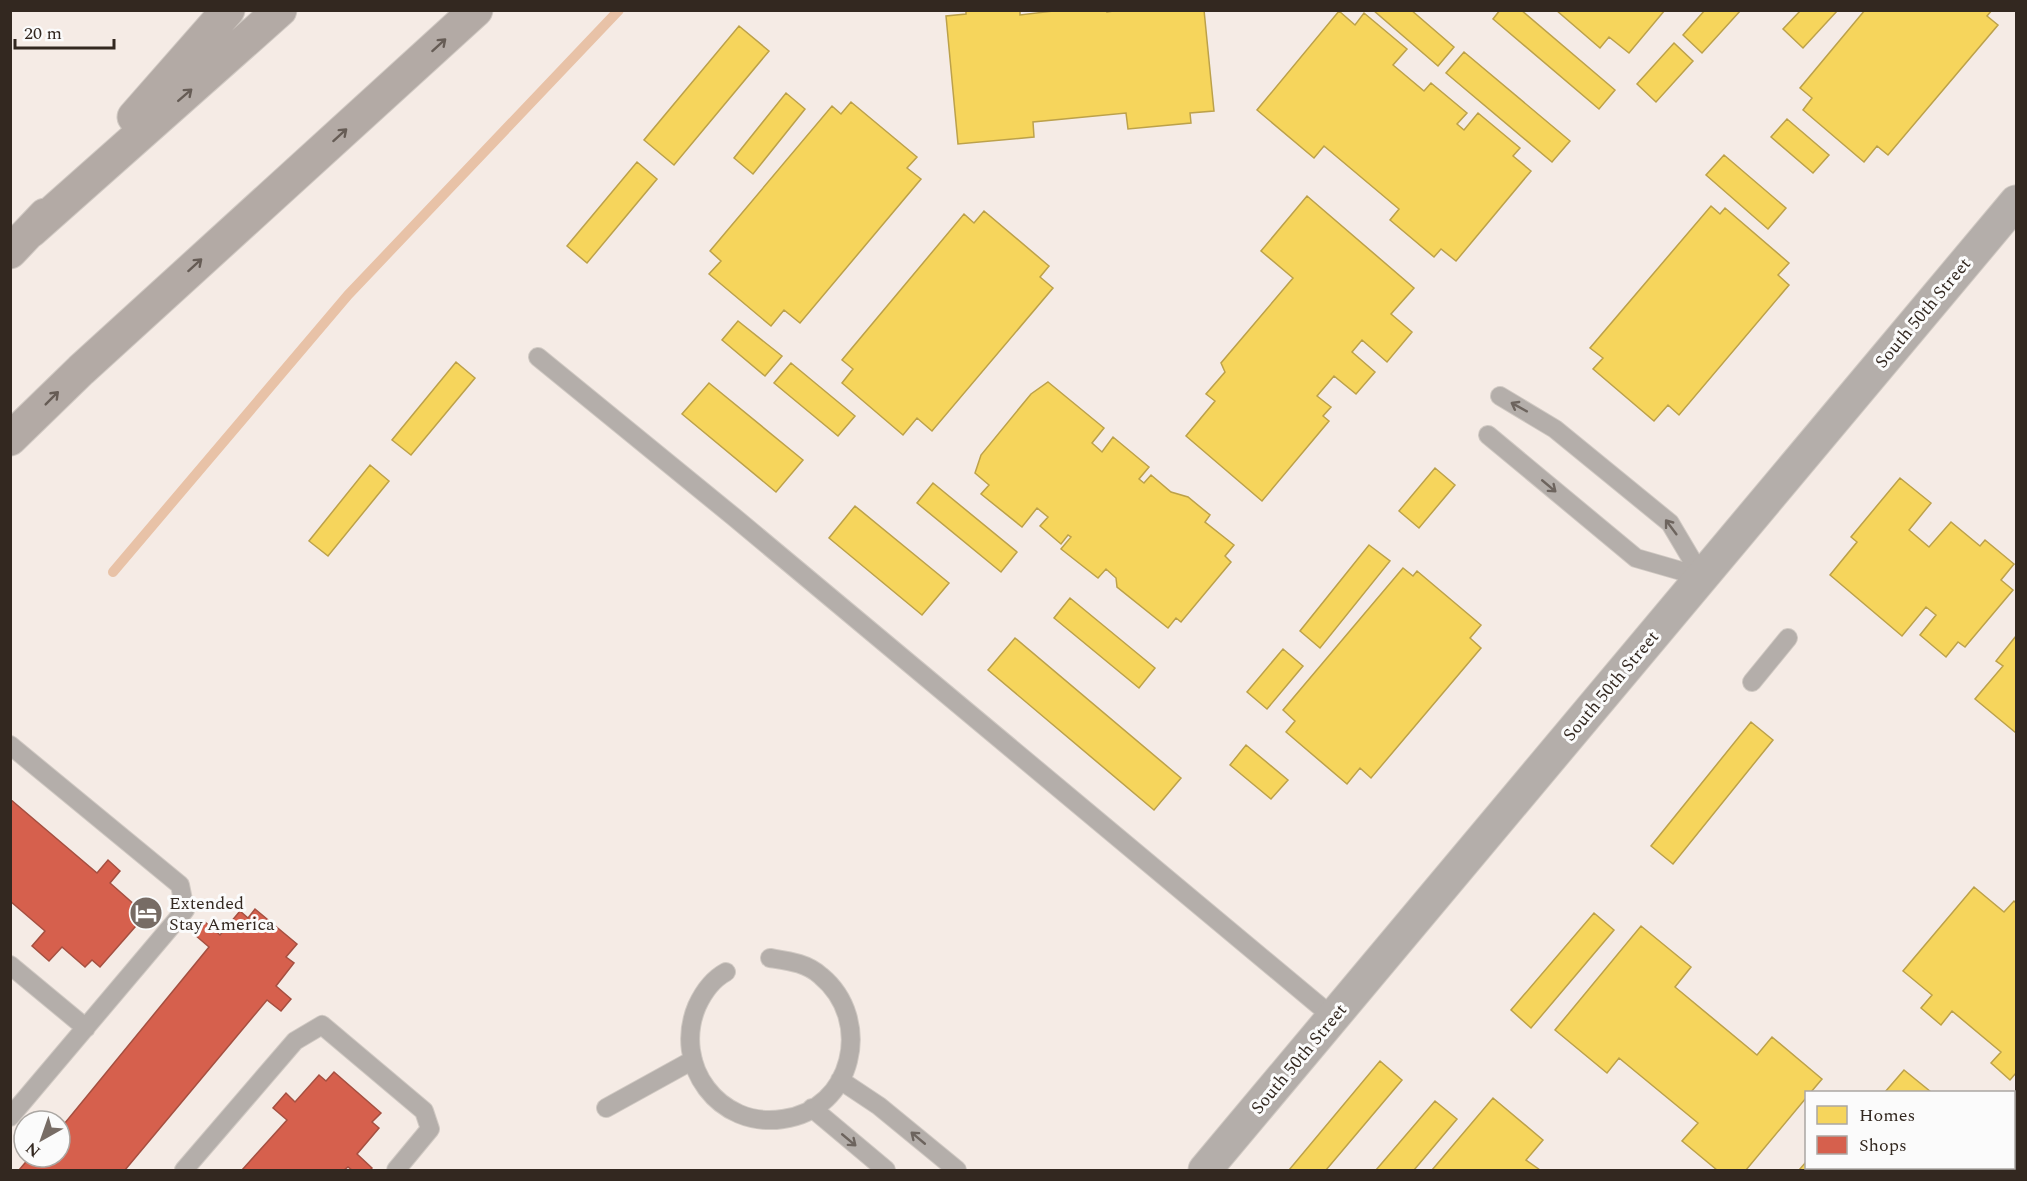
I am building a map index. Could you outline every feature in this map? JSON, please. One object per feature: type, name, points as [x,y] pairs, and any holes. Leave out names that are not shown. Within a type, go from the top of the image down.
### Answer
[{"type":"highway","points":[[21,242],[228,10]]},
{"type":"highway","points":[[21,242],[280,10]]},
{"type":"highway","points":[[10,439],[89,362],[476,10]]},
{"type":"street","name":"South 50th Street","points":[[1205,1170],[2016,202]]},
{"type":"lane","points":[[538,357],[734,517],[1334,1018]]},
{"type":"lane","points":[[1500,396],[1555,429],[1670,523],[1702,577]]},
{"type":"lane","points":[[1488,435],[1636,558],[1702,577]]},
{"type":"lane","points":[[1752,682],[1788,638]]},
{"type":"lane","points":[[10,744],[180,885],[184,910],[10,1117]]},
{"type":"lane","points":[[726,972],[720,975],[702,994],[692,1019],[689,1046],[696,1071],[710,1094],[732,1111],[757,1119],[784,1119],[812,1108],[830,1095],[845,1073],[852,1047],[850,1020],[839,995],[821,975],[797,962],[770,958]]},
{"type":"lane","points":[[10,965],[86,1028]]},
{"type":"lane","points":[[184,1170],[295,1041],[322,1025],[424,1111],[430,1129],[396,1170]]},
{"type":"lane","points":[[606,1108],[693,1060]]},
{"type":"lane","points":[[840,1080],[879,1106],[957,1170]]},
{"type":"lane","points":[[812,1108],[886,1170]]},
{"type":"building: Homes","points":[[966,10],[1020,10],[1020,15],[1062,10],[1107,10],[1107,12],[1204,10],[1214,111],[1190,113],[1191,123],[1128,129],[1126,113],[1033,122],[1034,137],[958,144],[946,16],[966,14]]},
{"type":"building: Homes","points":[[1373,10],[1411,10],[1454,47],[1438,66]]},
{"type":"building: Homes","points":[[1500,10],[1521,10],[1615,90],[1599,109],[1493,19]]},
{"type":"building: Homes","points":[[1556,10],[1665,10],[1629,53],[1609,37],[1600,48]]},
{"type":"building: Homes","points":[[1705,10],[1741,10],[1702,53],[1683,35]]},
{"type":"building: Homes","points":[[1801,10],[1838,10],[1803,48],[1783,29]]},
{"type":"building: Homes","points":[[1865,10],[1992,10],[1987,16],[1998,25],[1888,155],[1877,146],[1864,162],[1803,110],[1812,98],[1800,88]]},
{"type":"building: Homes","points":[[1339,11],[1355,25],[1364,13],[1407,49],[1393,65],[1424,91],[1431,83],[1467,113],[1457,124],[1464,130],[1478,113],[1520,148],[1513,156],[1531,171],[1456,261],[1441,249],[1434,257],[1390,220],[1399,209],[1324,146],[1314,158],[1257,110]]},
{"type":"building: Homes","points":[[739,26],[769,51],[674,165],[644,140]]},
{"type":"building: Homes","points":[[1674,43],[1693,61],[1656,102],[1637,84]]},
{"type":"building: Homes","points":[[1464,52],[1570,141],[1552,162],[1446,73]]},
{"type":"building: Homes","points":[[786,93],[805,109],[753,174],[734,158]]},
{"type":"building: Homes","points":[[851,102],[917,157],[907,168],[921,179],[800,323],[784,310],[771,326],[709,274],[721,261],[710,251],[832,106],[841,114]]},
{"type":"building: Homes","points":[[1787,119],[1829,155],[1813,173],[1771,137]]},
{"type":"building: Homes","points":[[1724,155],[1786,208],[1768,229],[1706,175]]},
{"type":"building: Homes","points":[[637,162],[657,179],[587,263],[567,246]]},
{"type":"building: Homes","points":[[1307,196],[1414,288],[1391,314],[1412,332],[1387,362],[1362,340],[1352,352],[1375,372],[1356,394],[1334,376],[1317,396],[1331,407],[1323,416],[1329,421],[1262,501],[1186,436],[1215,401],[1206,394],[1225,372],[1221,363],[1293,278],[1261,251]]},
{"type":"building: Homes","points":[[1711,206],[1720,214],[1725,208],[1789,263],[1778,275],[1789,285],[1679,415],[1668,405],[1654,421],[1593,369],[1603,358],[1590,348]]},
{"type":"building: Homes","points":[[984,211],[1049,266],[1040,277],[1053,288],[932,431],[917,418],[903,435],[842,383],[853,369],[842,360],[964,214],[974,223]]},
{"type":"building: Homes","points":[[738,321],[782,356],[765,376],[722,340]]},
{"type":"building: Homes","points":[[456,362],[475,378],[411,455],[392,440]]},
{"type":"building: Homes","points":[[791,363],[855,416],[838,436],[774,383]]},
{"type":"building: Homes","points":[[1048,382],[1104,428],[1092,443],[1102,452],[1113,437],[1149,467],[1139,479],[1144,483],[1151,475],[1171,492],[1188,497],[1210,515],[1205,522],[1234,545],[1225,556],[1231,562],[1181,622],[1176,618],[1168,628],[1117,587],[1116,578],[1106,569],[1098,578],[1061,549],[1071,537],[1068,535],[1061,544],[1040,526],[1048,517],[1037,508],[1022,527],[981,494],[989,485],[975,473],[981,455],[1031,394]]},
{"type":"building: Homes","points":[[709,383],[803,460],[776,492],[682,414]]},
{"type":"building: Homes","points":[[370,465],[389,481],[328,556],[309,541]]},
{"type":"building: Homes","points":[[1435,468],[1455,485],[1419,528],[1399,511]]},
{"type":"building: Homes","points":[[1900,478],[1931,503],[1909,530],[1929,547],[1951,522],[1980,546],[1985,540],[2014,564],[2001,580],[2013,590],[1965,647],[1958,642],[1946,657],[1920,635],[1936,615],[1926,607],[1902,636],[1830,575],[1857,542],[1851,537]]},
{"type":"building: Homes","points":[[933,483],[1017,552],[1001,572],[917,503]]},
{"type":"building: Homes","points":[[855,506],[949,583],[922,615],[829,538]]},
{"type":"building: Homes","points":[[1369,545],[1390,561],[1320,648],[1300,631]]},
{"type":"building: Homes","points":[[1403,568],[1413,576],[1417,571],[1481,625],[1470,638],[1481,648],[1371,778],[1360,768],[1347,784],[1286,732],[1295,721],[1283,710]]},
{"type":"building: Homes","points":[[1070,598],[1155,668],[1139,688],[1054,618]]},
{"type":"building: Homes","points":[[2016,636],[2016,733],[1975,699],[2003,666],[1996,661]]},
{"type":"building: Homes","points":[[1015,638],[1181,778],[1154,810],[988,670]]},
{"type":"building: Homes","points":[[1283,649],[1303,666],[1267,709],[1247,692]]},
{"type":"building: Homes","points":[[1751,722],[1773,740],[1673,864],[1651,846]]},
{"type":"building: Homes","points":[[1246,745],[1288,780],[1271,799],[1230,765]]},
{"type":"building: Homes","points":[[1974,887],[2004,912],[2014,901],[2016,903],[2016,1073],[2010,1080],[1991,1063],[2001,1052],[1952,1011],[1941,1025],[1921,1008],[1932,995],[1903,971]]},
{"type":"building: Homes","points":[[1594,913],[1614,930],[1531,1028],[1511,1010]]},
{"type":"building: Homes","points":[[1641,926],[1691,967],[1675,987],[1757,1055],[1772,1037],[1822,1079],[1812,1091],[1805,1091],[1805,1099],[1746,1170],[1717,1170],[1682,1141],[1698,1123],[1619,1058],[1607,1073],[1555,1030]]},
{"type":"building: Homes","points":[[1380,1061],[1402,1080],[1326,1170],[1289,1170]]},
{"type":"building: Homes","points":[[1904,1070],[1930,1091],[1886,1091]]},
{"type":"building: Homes","points":[[1493,1098],[1543,1140],[1526,1160],[1540,1170],[1432,1170]]},
{"type":"building: Homes","points":[[1435,1101],[1457,1119],[1414,1170],[1376,1170]]},
{"type":"building: Homes","points":[[1805,1163],[1805,1169],[1965,1169],[1964,1170],[1799,1170]]},
{"type":"building: Shops","points":[[10,799],[97,873],[108,860],[120,871],[110,883],[136,906],[132,910],[142,919],[100,967],[92,960],[85,967],[62,947],[49,961],[32,946],[45,931],[10,901]]},
{"type":"building: Shops","points":[[255,909],[297,944],[286,957],[294,963],[276,986],[291,999],[281,1011],[267,1000],[125,1170],[19,1170],[72,1169],[72,1114],[209,947],[195,935],[205,922],[220,935],[240,911],[248,918]]},
{"type":"building: Shops","points":[[334,1072],[381,1113],[372,1122],[379,1128],[357,1154],[372,1168],[370,1170],[352,1170],[348,1167],[344,1170],[242,1170],[287,1120],[273,1108],[286,1093],[295,1102],[319,1075],[326,1081]]},
{"type":"waterway","points":[[113,572],[348,295],[619,10]]},
{"type":"place","name":"Extended Stay America","points":[[146,913]]}]
